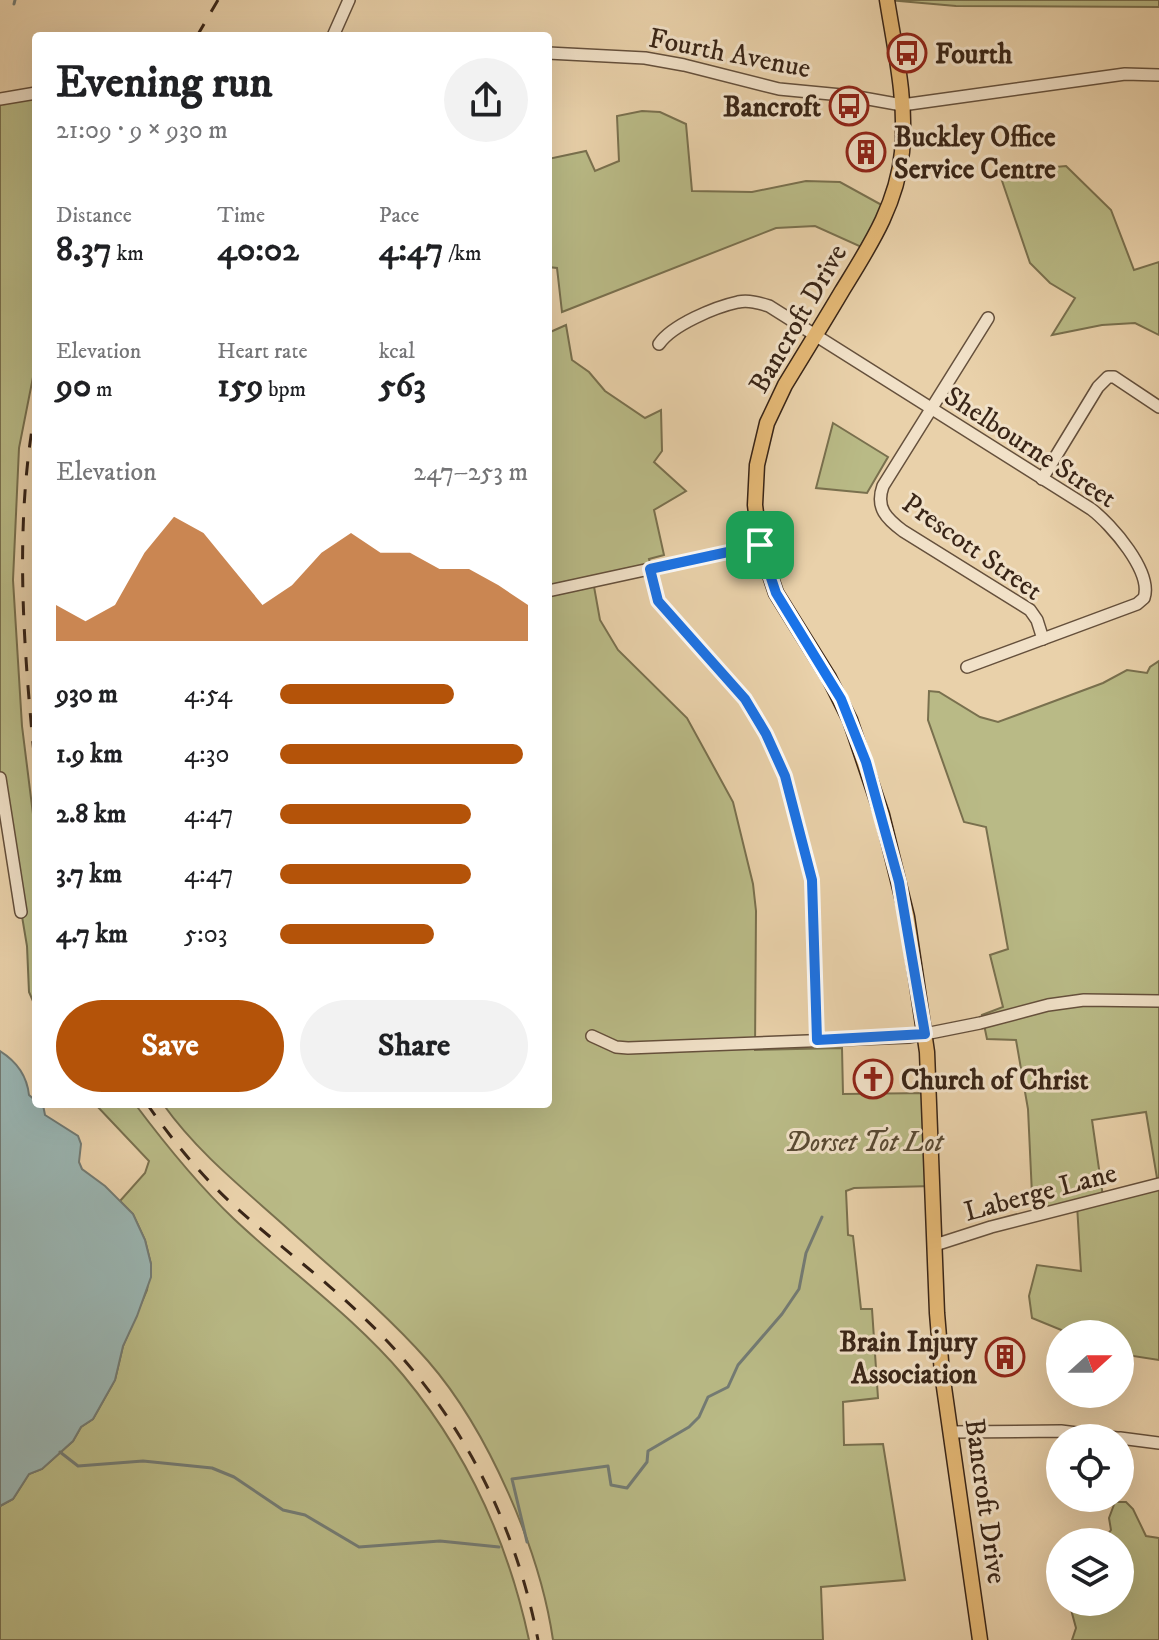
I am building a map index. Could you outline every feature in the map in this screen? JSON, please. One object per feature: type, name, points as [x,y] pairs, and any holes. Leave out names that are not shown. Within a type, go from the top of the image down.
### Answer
[{"type":"main road","name":"Bancroft Drive","points":[[887,0],[902,105],[904,133],[901,165],[875,238],[779,397],[763,438],[755,492],[760,545],[776,593],[841,699],[866,762],[899,882],[925,1034],[939,1340],[980,1640]]},
{"type":"street","points":[[335,32],[349,0]]},
{"type":"street","name":"Fourth Avenue","points":[[552,53],[645,58],[779,89],[852,96],[902,105],[1125,74],[1159,75]]},
{"type":"street","points":[[0,99],[32,94]]},
{"type":"street","name":"Shelbourne Street","points":[[659,344],[673,328],[741,302],[769,306],[1102,518],[1129,552],[1146,582],[1144,598],[1137,604],[967,667]]},
{"type":"street","points":[[932,409],[988,318]]},
{"type":"street","points":[[1042,479],[1098,387],[1108,377],[1114,377],[1159,407]]},
{"type":"street","name":"Prescott Street","points":[[932,409],[883,486],[880,497],[883,512],[903,531],[1030,610],[1043,639]]},
{"type":"street","points":[[552,590],[760,545]]},
{"type":"street","points":[[650,569],[658,601],[745,699],[766,734],[785,776],[812,880],[817,1040]]},
{"type":"street","points":[[0,778],[21,912]]},
{"type":"street","points":[[592,1036],[616,1047],[628,1048],[925,1034],[1048,1005],[1084,1000],[1159,1001]]},
{"type":"street","name":"Laberge Lane","points":[[935,1245],[991,1227],[1159,1184]]},
{"type":"street","points":[[951,1432],[1046,1431]]},
{"type":"street","points":[[1134,1440],[1159,1443]]},
{"type":"green space","points":[[888,0],[1159,0],[1159,7],[956,6]]},
{"type":"green space","points":[[32,93],[32,382],[19,448],[13,580],[22,726],[32,806],[32,999],[27,946],[0,785],[0,98]]},
{"type":"green space","points":[[642,111],[660,112],[686,124],[692,191],[752,192],[806,181],[840,182],[889,209],[868,250],[815,226],[776,228],[562,312],[557,268],[552,267],[552,158],[586,151],[595,171],[619,161],[617,116]]},
{"type":"green space","points":[[1066,166],[1111,210],[1134,270],[1159,262],[1159,335],[1135,323],[1102,325],[1052,335],[1075,298],[1050,283],[1030,263],[999,172]]},
{"type":"green space","name":"Dorset Tot Lot","points":[[566,325],[572,360],[589,372],[605,391],[645,418],[661,410],[662,451],[654,462],[686,491],[654,510],[664,555],[649,559],[651,567],[593,581],[600,620],[618,650],[687,718],[733,802],[753,884],[756,911],[755,1050],[842,1048],[843,1094],[930,1093],[933,1186],[854,1188],[846,1191],[848,1235],[853,1236],[861,1309],[872,1309],[878,1398],[843,1402],[844,1445],[883,1444],[905,1580],[821,1587],[823,1640],[553,1640],[524,1530],[490,1456],[450,1389],[397,1328],[209,1157],[166,1108],[552,1108],[552,331]]},
{"type":"green space","points":[[833,423],[888,457],[867,493],[816,488]]},
{"type":"green space","points":[[1159,661],[1159,1360],[1134,1356],[1134,1320],[1046,1320],[1046,1324],[1032,1318],[1029,1296],[1037,1265],[1081,1271],[1077,1205],[1033,1216],[1028,1109],[1016,1040],[987,1039],[982,1015],[1003,1007],[990,955],[1008,949],[986,827],[964,822],[928,720],[929,691],[939,692],[980,717],[998,722],[1103,683],[1127,670],[1147,673]],"holes":[[[1146,1112],[1158,1184],[1103,1197],[1092,1120]]]},
{"type":"green space","points":[[99,1108],[138,1108],[220,1206],[363,1333],[403,1375],[447,1435],[482,1500],[509,1568],[529,1640],[0,1640],[0,1506],[13,1499],[29,1474],[42,1469],[73,1441],[81,1427],[93,1419],[115,1380],[123,1346],[147,1290],[151,1264],[145,1240],[133,1214],[120,1201],[145,1173],[149,1161]]},
{"type":"green space","points":[[1134,1511],[1146,1536],[1159,1538],[1159,1640],[1072,1640],[1076,1628],[1073,1616],[1134,1616],[1134,1528],[1111,1528],[1111,1512]]},
{"type":"water","points":[[0,1051],[20,1070],[32,1098],[32,1108],[44,1108],[45,1115],[78,1136],[82,1169],[105,1186],[133,1214],[145,1240],[151,1277],[123,1346],[115,1380],[93,1419],[81,1427],[73,1441],[42,1469],[29,1474],[13,1499],[0,1506]]},
{"type":"waterway","points":[[14,4],[15,0]]},
{"type":"waterway","points":[[527,1542],[512,1479],[608,1466],[611,1485],[627,1488],[647,1462],[648,1451],[689,1427],[699,1417],[708,1397],[728,1387],[738,1365],[782,1314],[799,1289],[806,1253],[822,1217]]},
{"type":"waterway","points":[[60,1452],[78,1466],[143,1461],[212,1468],[234,1477],[283,1510],[305,1515],[359,1547],[440,1541],[499,1547]]},
{"type":"railway","points":[[199,32],[218,0]]},
{"type":"railway","points":[[32,432],[23,544],[25,636],[32,728]]},
{"type":"railway","points":[[150,1108],[185,1154],[218,1190],[362,1316],[425,1385],[476,1464],[496,1506],[513,1549],[538,1640]]},
{"type":"place","name":"Fourth","points":[[907,53]]},
{"type":"place","name":"Bancroft","points":[[849,106]]},
{"type":"place","name":"Buckley Office Service Centre","points":[[866,152]]},
{"type":"place","name":"Church of Christ","points":[[873,1079]]},
{"type":"place","name":"Brain Injury Association","points":[[1005,1357]]},
{"type":"route","points":[[760,545],[776,593],[841,699],[866,762],[892,848],[915,961],[925,1034],[817,1040],[812,880],[785,776],[776,753],[745,699],[658,601],[650,569],[760,545]]}]
